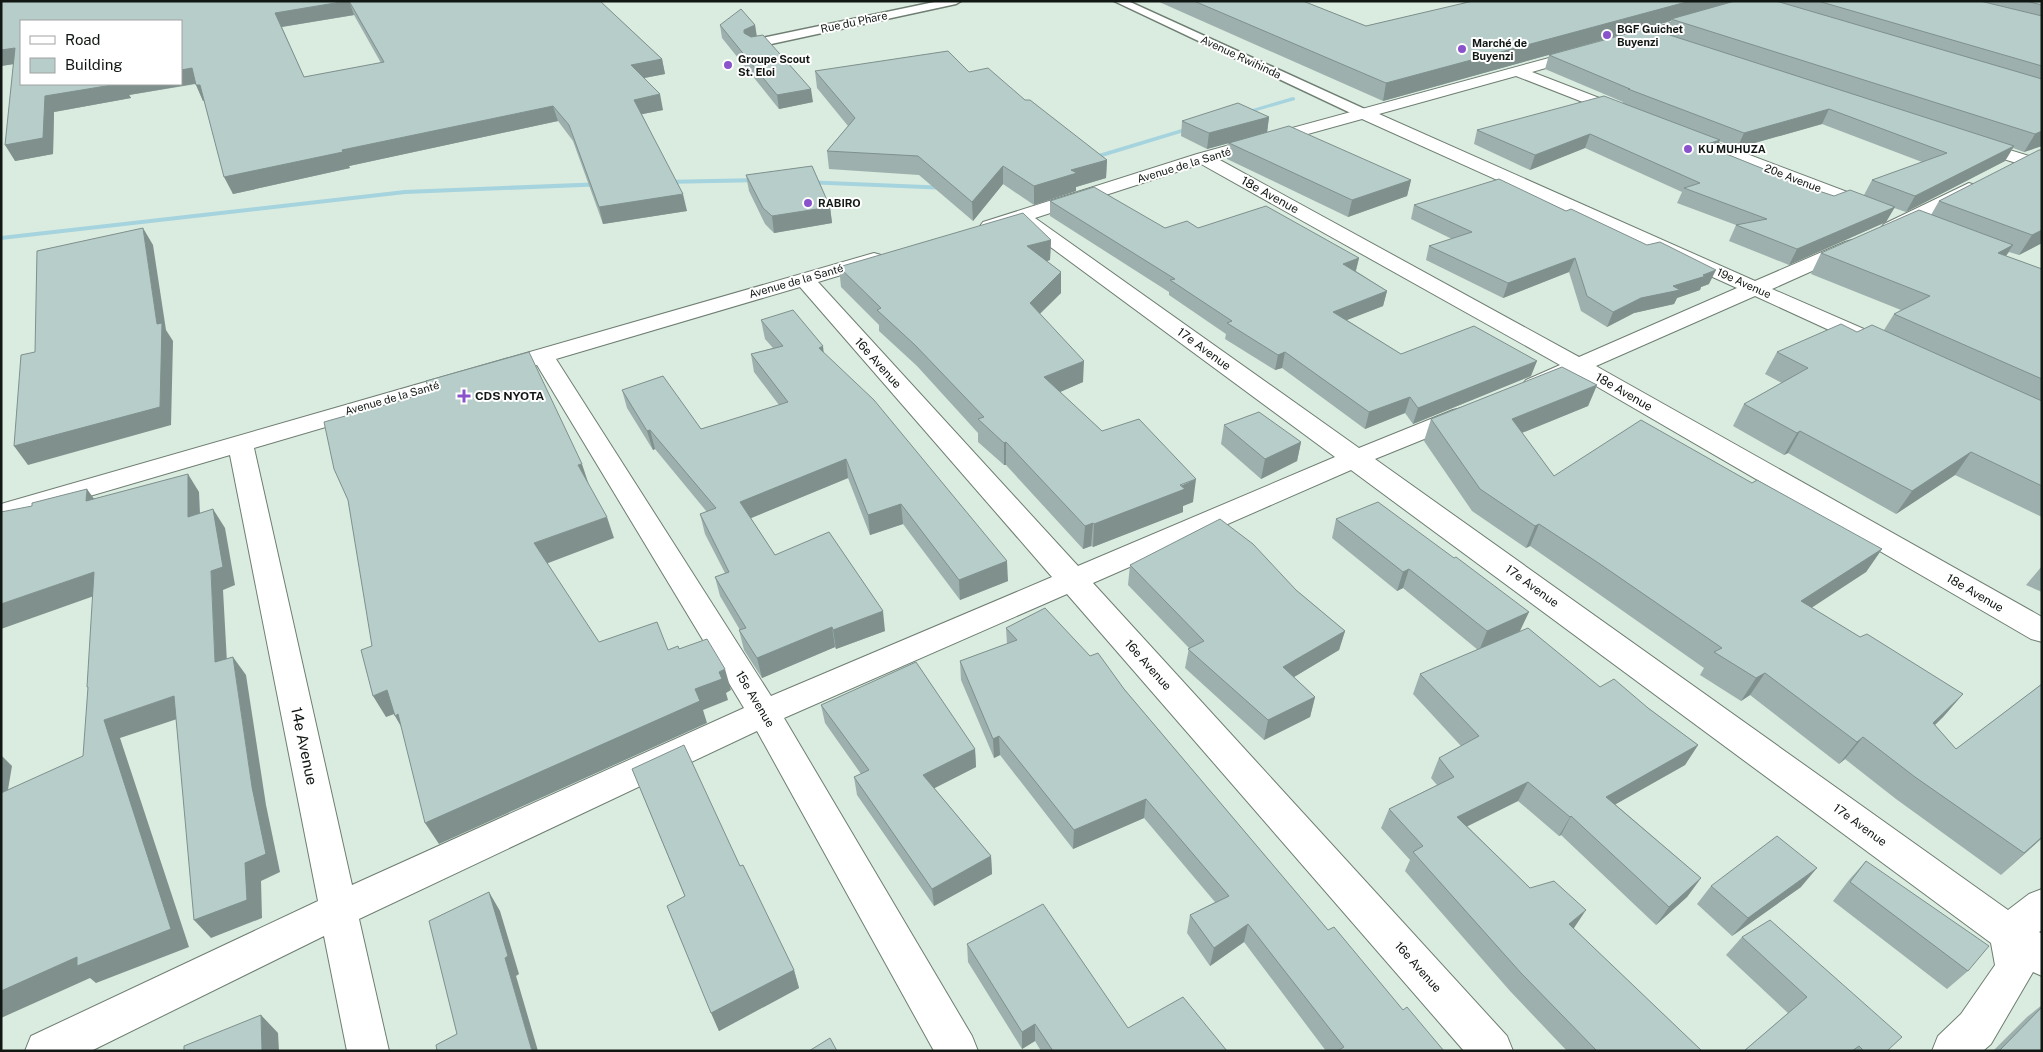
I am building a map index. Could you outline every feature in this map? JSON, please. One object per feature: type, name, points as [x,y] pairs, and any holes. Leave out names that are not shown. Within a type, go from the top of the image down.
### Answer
[{"type":"street","name":"Avenue de la Santé","points":[[976,230],[1022,217],[1203,158],[1604,47],[1761,6]]},
{"type":"street","points":[[1645,36],[1673,45]]},
{"type":"street","points":[[1517,71],[1647,121]]},
{"type":"street","name":"19e Avenue","points":[[1362,113],[1890,349]]},
{"type":"street","name":"20e Avenue","points":[[1666,128],[1915,225]]},
{"type":"street","points":[[1957,138],[2036,160]]},
{"type":"street","name":"18e Avenue","points":[[1203,158],[1580,367],[2042,631]]},
{"type":"street","points":[[46,1051],[338,910],[764,713],[1356,458],[1580,367],[1756,288],[1915,225],[2036,160]]},
{"type":"street","name":"17e Avenue","points":[[1022,217],[2042,957]]},
{"type":"street","name":"Avenue de la Santé","points":[[1,513],[542,354],[892,254]]},
{"type":"street","name":"16e Avenue","points":[[804,279],[1492,1051]]},
{"type":"street","name":"15e Avenue","points":[[542,354],[764,713],[957,1051]]},
{"type":"street","name":"14e Avenue","points":[[240,442],[368,1051]]},
{"type":"street","points":[[1953,1051],[1976,1029],[2015,969],[2009,933],[2042,906]]},
{"type":"lane","name":"Rue du Phare","points":[[753,44],[956,1]]},
{"type":"lane","name":"Avenue Rwihinda","points":[[1119,1],[1362,113]]},
{"type":"building","points":[[1,1],[347,1],[275,13],[304,77],[384,62],[349,1],[600,1],[662,59],[631,65],[660,94],[634,100],[683,194],[599,207],[569,125],[553,106],[342,150],[343,152],[224,177],[200,85],[196,85],[192,68],[182,70],[182,20],[20,20],[20,85],[112,85],[45,96],[43,138],[5,145],[15,48],[1,50]]},
{"type":"building","points":[[1194,1],[1303,1],[1366,26],[1473,1],[1690,1],[1386,83]]},
{"type":"building","points":[[1735,1],[1776,1],[2042,79],[2042,131],[2035,134],[1671,19]]},
{"type":"building","points":[[1818,1],[1980,1],[2042,16],[2042,66]]},
{"type":"building","points":[[2026,1],[2042,1],[2042,5]]},
{"type":"building","points":[[741,9],[755,25],[744,30],[744,33],[751,37],[763,35],[811,89],[777,95],[720,25]]},
{"type":"building","points":[[1648,28],[2014,146],[1915,196],[1872,180],[1947,153],[1829,109],[1744,133],[1628,89],[1630,89],[1549,55]]},
{"type":"building","points":[[948,51],[969,72],[988,68],[1025,100],[1030,100],[1107,160],[1071,170],[1077,173],[1034,186],[1003,166],[972,202],[918,156],[827,151],[855,118],[815,71]]},
{"type":"building","points":[[1604,96],[1720,140],[1704,145],[1816,190],[1834,196],[1850,190],[1895,207],[1797,249],[1736,225],[1767,219],[1684,188],[1700,183],[1590,134],[1535,155],[1477,130]]},
{"type":"building","points":[[1238,103],[1269,117],[1209,133],[1182,121]]},
{"type":"building","points":[[1289,126],[1411,180],[1352,200],[1229,143]]},
{"type":"building","points":[[2042,150],[2042,230],[2032,235],[1939,201]]},
{"type":"building","points":[[812,166],[830,207],[772,216],[763,208],[746,175]]},
{"type":"building","points":[[1499,179],[1566,211],[1571,209],[1647,245],[1660,242],[1716,270],[1703,275],[1706,276],[1673,286],[1680,290],[1641,298],[1613,312],[1587,296],[1575,258],[1508,283],[1429,246],[1472,232],[1414,205]]},
{"type":"building","points":[[1094,187],[1165,228],[1187,221],[1198,228],[1266,206],[1359,258],[1343,264],[1387,291],[1333,312],[1401,354],[1474,326],[1537,361],[1418,408],[1410,397],[1369,412],[1285,352],[1278,355],[1227,323],[1232,321],[1170,280],[1175,279],[1050,201]]},
{"type":"building","points":[[1919,210],[2013,245],[1998,253],[2042,269],[2042,379],[1894,314],[1930,296],[1821,253]]},
{"type":"building","points":[[1023,213],[1051,240],[1027,246],[1061,272],[1030,303],[1084,361],[1044,377],[1102,431],[1139,419],[1196,479],[1180,485],[1185,489],[1085,526],[1006,442],[1004,443],[978,419],[984,417],[915,345],[877,310],[881,308],[839,267]]},
{"type":"building","points":[[143,228],[157,324],[162,323],[160,407],[14,446],[21,355],[35,352],[37,251]]},
{"type":"building","points":[[793,310],[823,346],[819,348],[874,400],[1007,561],[959,580],[901,504],[868,515],[846,459],[740,502],[775,555],[829,532],[883,611],[833,630],[832,627],[757,658],[739,630],[746,628],[715,577],[729,572],[700,514],[716,508],[650,430],[647,431],[622,390],[663,376],[701,429],[788,402],[751,354],[783,346],[761,320]]},
{"type":"building","points":[[1841,324],[1857,332],[1872,325],[2042,401],[2042,486],[1971,452],[1912,491],[1800,431],[1797,433],[1744,404],[1808,368],[1777,352]]},
{"type":"building","points":[[529,352],[582,464],[578,465],[607,517],[534,543],[599,642],[657,622],[668,650],[678,646],[679,649],[707,639],[725,669],[719,672],[722,679],[695,689],[700,701],[425,823],[398,714],[395,716],[387,690],[373,696],[361,650],[372,646],[348,500],[334,469],[324,422],[430,392],[426,381]]},
{"type":"building","points":[[1562,367],[1597,385],[1512,419],[1554,476],[1641,420],[1752,483],[1757,480],[1882,549],[1801,601],[1860,637],[1867,634],[1963,694],[1933,723],[1956,749],[2042,684],[2042,837],[2024,853],[1915,777],[1863,737],[1857,742],[1765,673],[1756,678],[1714,652],[1722,648],[1597,562],[1539,524],[1535,526],[1480,489],[1431,419]]},
{"type":"building","points":[[1259,412],[1301,442],[1265,459],[1224,425]]},
{"type":"building","points":[[188,474],[188,517],[213,509],[223,567],[211,571],[215,662],[233,657],[252,787],[266,854],[245,863],[247,900],[194,920],[174,696],[104,720],[171,929],[77,966],[77,957],[1,991],[1,793],[83,756],[94,572],[1,604],[1,512],[32,506],[32,503],[87,489],[86,501]]},
{"type":"building","points":[[1378,502],[1529,612],[1487,631],[1409,569],[1403,572],[1336,519]]},
{"type":"building","points":[[1220,519],[1253,544],[1296,590],[1345,631],[1283,667],[1315,697],[1268,720],[1188,649],[1204,641],[1130,565]]},
{"type":"building","points":[[1045,608],[1090,656],[1098,653],[1124,689],[1328,930],[1334,927],[1403,1010],[1407,1007],[1444,1051],[1337,1051],[1344,1047],[1248,924],[1214,948],[1190,915],[1229,896],[1146,799],[1074,830],[999,736],[993,739],[960,661],[1017,640],[1006,628]]},
{"type":"building","points":[[1528,628],[1600,687],[1614,679],[1648,708],[1698,745],[1606,797],[1701,878],[1669,907],[1571,816],[1528,782],[1457,817],[1530,888],[1554,881],[1586,910],[1569,924],[1702,1051],[1597,1051],[1521,973],[1413,852],[1423,846],[1389,809],[1454,777],[1439,758],[1479,736],[1420,674]]},
{"type":"building","points":[[916,662],[975,749],[923,775],[991,856],[932,889],[854,777],[869,770],[821,705]]},
{"type":"building","points":[[684,745],[740,866],[743,865],[794,970],[711,1013],[667,906],[685,896],[632,769]]},
{"type":"building","points":[[1777,836],[1817,868],[1748,918],[1711,886]]},
{"type":"building","points":[[1866,861],[1989,946],[1968,971],[1850,882]]},
{"type":"building","points":[[489,892],[508,956],[505,958],[532,1051],[437,1051],[436,1045],[457,1034],[429,921]]},
{"type":"building","points":[[1043,904],[1128,1028],[1183,997],[1227,1051],[1053,1051],[1035,1024],[1022,1032],[967,944]]},
{"type":"building","points":[[1770,920],[1902,1037],[1887,1051],[1864,1051],[1859,1046],[1852,1051],[1744,1051],[1807,997],[1742,937]]},
{"type":"building","points":[[2042,1007],[2042,1051],[2001,1051],[2000,1050]]},
{"type":"building","points":[[261,1015],[262,1051],[184,1051],[184,1046]]},
{"type":"building","points":[[830,1038],[837,1051],[809,1051]]},
{"type":"waterway","points":[[1239,114],[1293,99]]},
{"type":"waterway","points":[[1086,159],[1195,127]]},
{"type":"waterway","points":[[663,182],[762,180]]},
{"type":"waterway","points":[[805,182],[949,188]]},
{"type":"waterway","points":[[1,238],[405,192],[604,184]]},
{"type":"place","name":"BGF Guichet Buyenzi","points":[[1607,35]]},
{"type":"place","name":"Marché de Buyenzi","points":[[1462,49]]},
{"type":"place","name":"Groupe Scout St. Eloi","points":[[728,65]]},
{"type":"place","name":"KU MUHUZA","points":[[1688,149]]},
{"type":"place","name":"RABIRO","points":[[808,203]]},
{"type":"place","name":"CDS NYOTA","points":[[464,396]]}]
